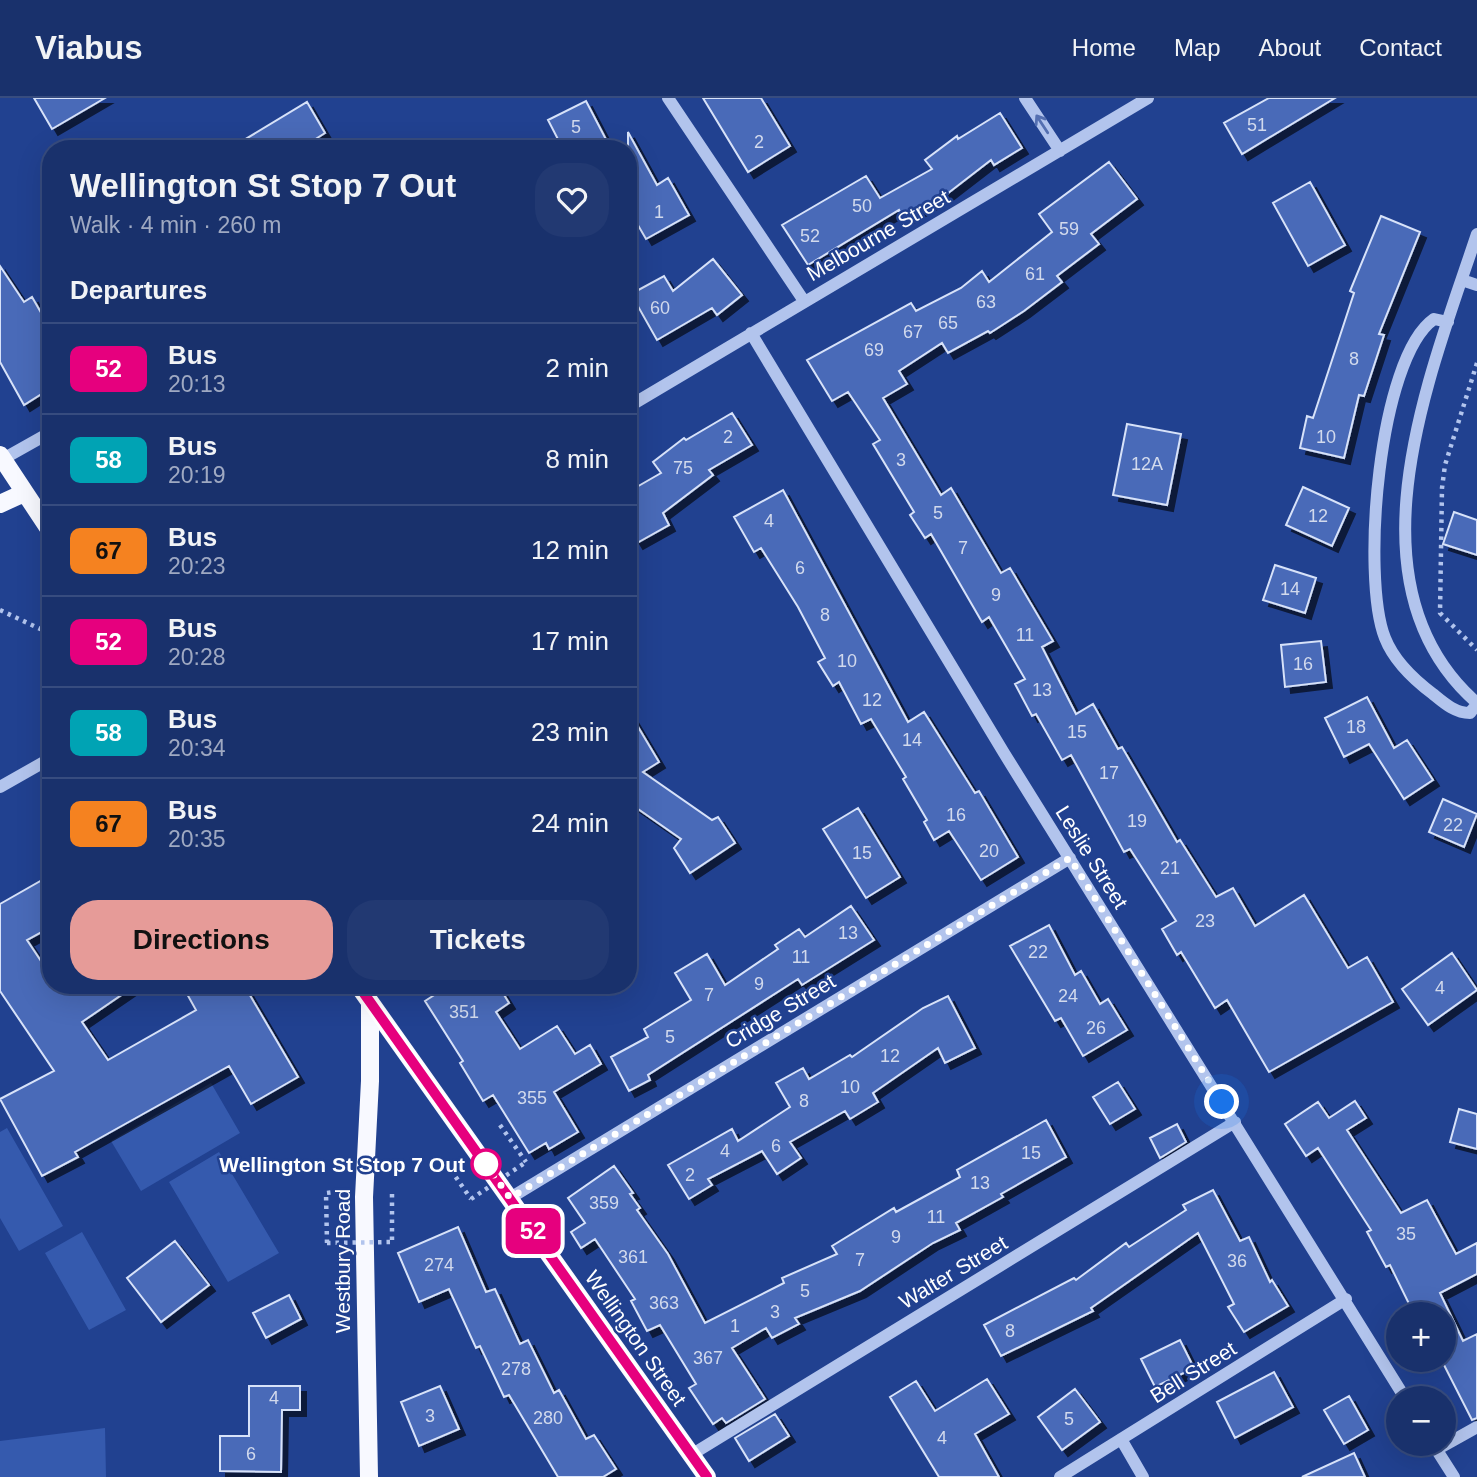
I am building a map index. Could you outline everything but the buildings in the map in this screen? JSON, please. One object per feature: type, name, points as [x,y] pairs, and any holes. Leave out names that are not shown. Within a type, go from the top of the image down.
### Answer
[{"type":"main road","points":[[1,458],[42,519]]},
{"type":"main road","points":[[0,504],[23,493]]},
{"type":"main road","name":"Wellington Street","points":[[364,994],[707,1477]]},
{"type":"main road","name":"Westbury Road","points":[[369,1477],[364,1197],[370,1080],[370,1003]]},
{"type":"street","points":[[668,98],[804,301]]},
{"type":"street","points":[[1025,98],[1060,151]]},
{"type":"street","name":"Melbourne Street","points":[[637,402],[1148,98]]},
{"type":"street","points":[[1448,322],[1434,319],[1415,344],[1402,373],[1387,427],[1375,501],[1377,598],[1384,635],[1391,652],[1405,669],[1451,709],[1470,713],[1477,704],[1444,669],[1420,626],[1405,548],[1412,456],[1448,322],[1477,234]]},
{"type":"street","points":[[1462,280],[1477,285]]},
{"type":"street","name":"Leslie Street","points":[[751,333],[1070,858],[1398,1386]]},
{"type":"street","points":[[1,458],[42,437]]},
{"type":"street","points":[[0,788],[42,763]]},
{"type":"street","name":"Cridge Street","points":[[510,1198],[1070,858]]},
{"type":"street","name":"Walter Street","points":[[691,1455],[1234,1122]]},
{"type":"street","name":"Bell Street","points":[[1060,1477],[1346,1299]]},
{"type":"street","points":[[1456,1437],[1477,1427]]},
{"type":"street","points":[[1121,1439],[1143,1477]]},
{"type":"street","points":[[1441,1456],[1454,1477]]},
{"type":"path","points":[[1477,363],[1445,465],[1441,488],[1440,613],[1477,650]]},
{"type":"path","points":[[0,610],[42,630]]},
{"type":"path","points":[[446,1163],[471,1199],[526,1162],[500,1125]]},
{"type":"path","points":[[334,1192],[326,1193],[327,1243],[392,1242],[392,1194]]},
{"type":"shaded area","points":[[211,1083],[240,1133],[141,1191],[111,1141]]},
{"type":"shaded area","points":[[7,1128],[63,1226],[19,1251],[0,1218],[0,1132]]},
{"type":"shaded area","points":[[219,1152],[279,1253],[228,1282],[169,1182]]},
{"type":"shaded area","points":[[82,1232],[126,1310],[89,1330],[45,1253]]},
{"type":"shaded area","points":[[105,1428],[106,1477],[0,1477],[0,1441]]},
{"type":"bus line","name":"52","points":[[364,994],[707,1477]]},
{"type":"place","name":"Wellington St Stop 7 Out","points":[[486,1164]]},
{"type":"route","points":[[486,1164],[479,1154],[510,1198],[1070,858],[1222,1102]]}]
